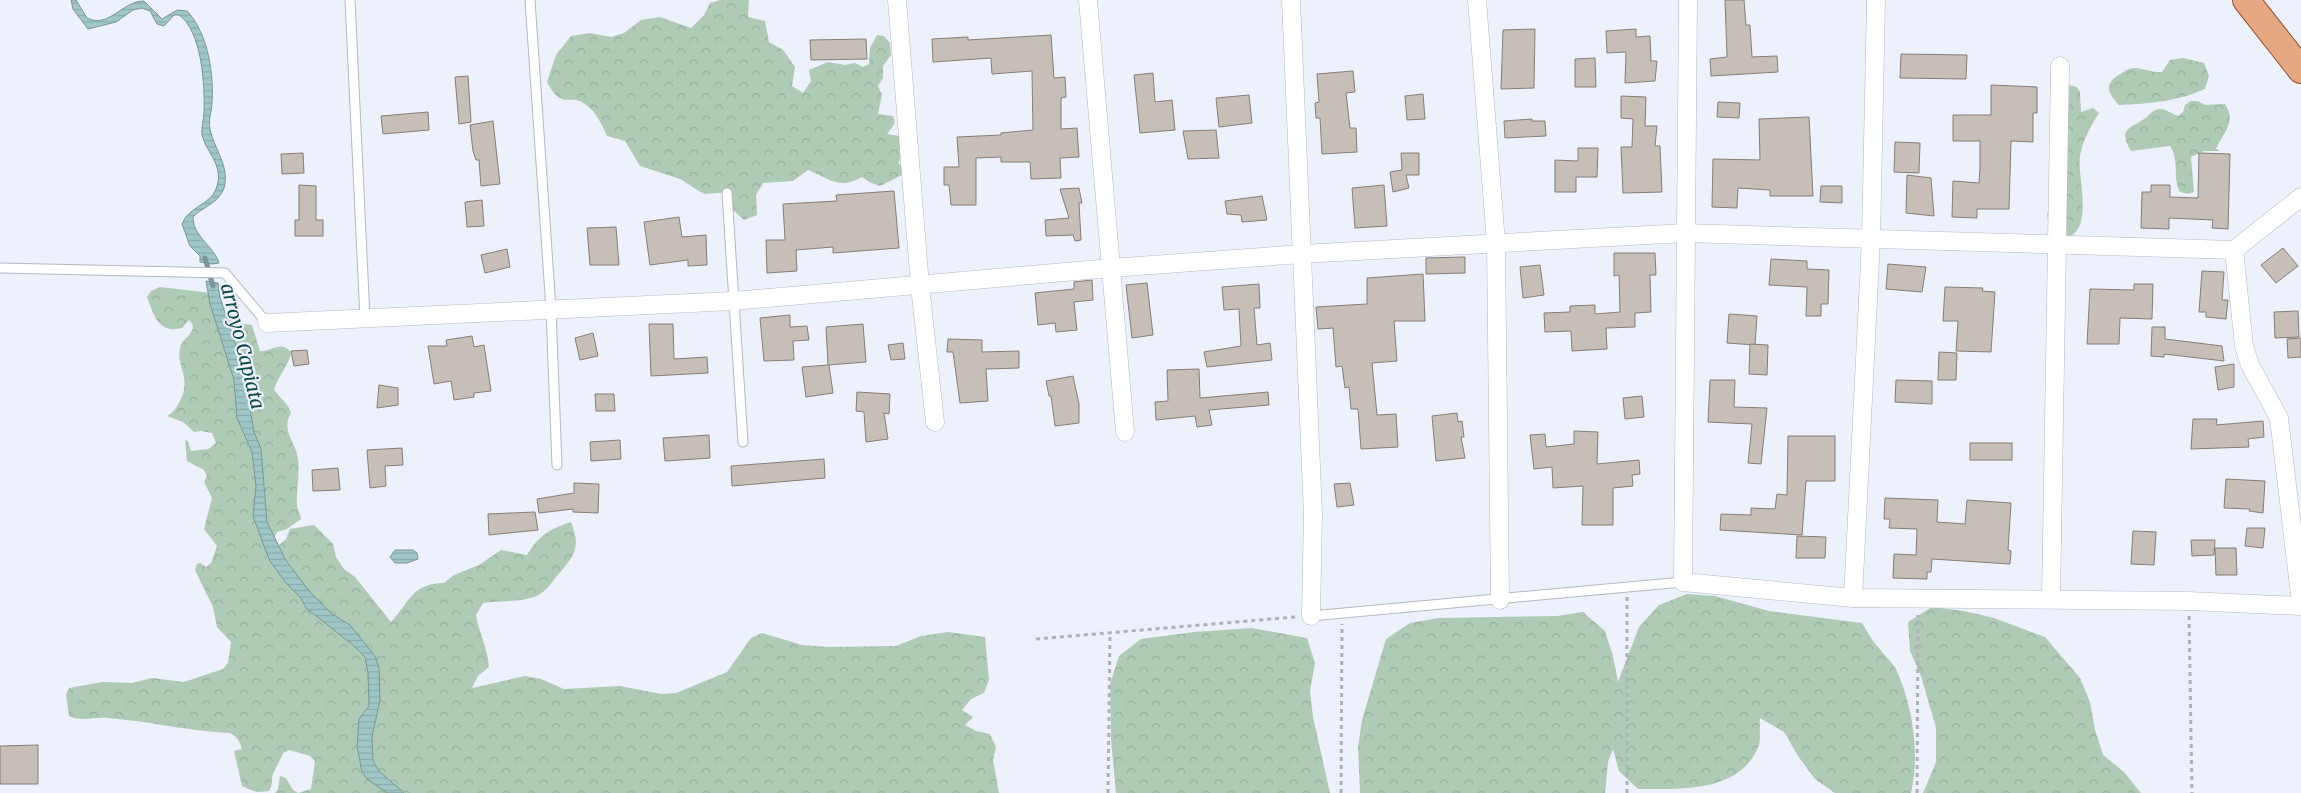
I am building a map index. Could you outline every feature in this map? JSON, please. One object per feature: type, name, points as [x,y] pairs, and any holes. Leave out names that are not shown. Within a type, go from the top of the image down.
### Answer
[{"type":"main road","points":[[2246,0],[2301,70]]},
{"type":"street","points":[[897,0],[920,286],[935,422]]},
{"type":"street","points":[[1088,0],[1125,432]]},
{"type":"street","points":[[1291,0],[1313,513],[1311,616]]},
{"type":"street","points":[[1477,0],[1496,243],[1500,600]]},
{"type":"street","points":[[1688,0],[1683,582],[1853,598],[2188,601],[2301,605],[2279,418],[2250,364],[2244,346],[2234,250]]},
{"type":"street","points":[[1853,598],[1871,240],[1876,0]]},
{"type":"street","points":[[2051,599],[2060,66]]},
{"type":"street","points":[[267,324],[734,301],[1111,268],[1302,254],[1685,233],[2056,246],[2234,250],[2301,197]]},
{"type":"lane","points":[[350,0],[365,319]]},
{"type":"lane","points":[[530,0],[551,310],[557,465]]},
{"type":"lane","points":[[727,193],[743,442]]},
{"type":"lane","points":[[0,268],[225,273],[267,324]]},
{"type":"lane","points":[[1311,616],[1627,589],[1683,582]]},
{"type":"path","points":[[1627,589],[1627,793]]},
{"type":"path","points":[[1917,793],[1918,599]]},
{"type":"path","points":[[2188,601],[2192,793]]},
{"type":"path","points":[[1341,793],[1342,613]]},
{"type":"path","points":[[1036,639],[1311,616]]},
{"type":"path","points":[[1108,793],[1110,633]]},
{"type":"green space","points":[[720,0],[749,0],[748,17],[765,21],[769,42],[783,50],[795,67],[792,86],[803,93],[811,81],[809,70],[828,62],[845,65],[855,63],[863,67],[869,64],[870,48],[877,35],[884,36],[890,43],[891,55],[883,66],[883,78],[878,86],[882,95],[878,114],[893,116],[895,123],[887,134],[900,136],[903,152],[898,163],[905,169],[902,175],[880,186],[862,177],[847,183],[835,182],[808,170],[793,181],[763,183],[756,195],[757,215],[744,220],[733,210],[732,192],[704,194],[680,179],[640,166],[625,141],[607,136],[589,107],[579,101],[561,99],[552,91],[547,82],[556,55],[571,36],[590,33],[611,37],[624,33],[641,20],[660,17],[691,28],[704,15],[710,3]]},
{"type":"green space","points":[[2183,58],[2204,63],[2209,76],[2205,89],[2163,101],[2119,105],[2110,93],[2109,85],[2111,81],[2128,69],[2138,68],[2162,72],[2170,60]]},
{"type":"green space","points":[[2063,84],[2077,87],[2080,92],[2081,112],[2093,108],[2099,113],[2090,128],[2081,150],[2080,166],[2083,202],[2080,225],[2075,233],[2066,238],[2049,228],[2047,214],[2055,193]]},
{"type":"green space","points":[[2191,101],[2198,101],[2205,105],[2225,104],[2230,116],[2228,127],[2216,149],[2220,151],[2204,151],[2191,157],[2194,192],[2188,194],[2180,192],[2176,180],[2175,157],[2170,146],[2131,151],[2125,137],[2131,127],[2154,110],[2162,109],[2178,116],[2183,112],[2185,105]]},
{"type":"green space","points":[[160,287],[211,293],[222,313],[238,323],[252,325],[260,351],[280,346],[291,352],[274,390],[288,406],[291,413],[287,424],[289,435],[297,454],[297,505],[301,519],[287,529],[277,532],[274,538],[275,545],[279,545],[286,539],[290,529],[314,525],[333,544],[336,557],[344,569],[355,577],[391,622],[412,595],[425,586],[444,583],[454,575],[479,565],[501,550],[527,555],[535,543],[545,534],[571,522],[576,539],[574,552],[567,564],[545,590],[528,599],[483,603],[476,615],[489,667],[478,676],[472,688],[525,676],[541,679],[564,689],[620,686],[661,694],[676,693],[727,672],[751,638],[762,633],[802,645],[828,647],[896,646],[921,636],[948,632],[985,637],[989,680],[984,693],[971,699],[962,710],[973,717],[965,725],[976,731],[990,734],[996,747],[993,760],[999,793],[298,793],[311,789],[315,761],[310,756],[289,750],[283,753],[273,775],[269,791],[258,792],[242,786],[234,751],[242,749],[238,739],[230,733],[122,719],[83,719],[69,716],[66,695],[69,688],[102,682],[132,683],[152,678],[184,682],[223,669],[228,663],[231,642],[217,627],[213,607],[195,570],[197,564],[200,563],[206,567],[211,563],[217,546],[204,529],[212,498],[204,482],[207,476],[204,470],[187,461],[185,440],[188,441],[191,451],[208,449],[216,443],[212,433],[194,432],[183,422],[167,416],[176,408],[183,393],[184,379],[179,355],[180,348],[193,329],[193,325],[189,320],[182,328],[174,329],[162,326],[158,322],[147,297],[151,291]]},
{"type":"green space","points":[[1687,594],[1715,596],[1769,611],[1862,623],[1874,642],[1896,669],[1907,699],[1915,746],[1914,778],[1911,793],[1835,793],[1815,779],[1798,756],[1784,732],[1760,718],[1759,745],[1750,761],[1739,772],[1724,780],[1708,785],[1673,789],[1638,789],[1619,771],[1613,749],[1608,762],[1605,793],[1360,793],[1358,747],[1362,720],[1386,639],[1410,623],[1439,618],[1557,616],[1583,612],[1605,631],[1613,656],[1618,682],[1639,627],[1659,605]]},
{"type":"green space","points":[[1932,607],[1964,611],[1994,618],[2045,637],[2080,678],[2090,702],[2095,730],[2103,755],[2124,772],[2141,793],[1923,793],[1936,762],[1936,728],[1921,676],[1910,651],[1908,622]]},
{"type":"green space","points":[[1252,628],[1307,638],[1315,663],[1310,691],[1313,717],[1330,793],[1116,793],[1111,740],[1110,684],[1119,656],[1141,639],[1194,632]]},
{"type":"green space","points":[[280,776],[286,778],[293,790],[298,793],[275,793],[278,789]]},
{"type":"shaded area","points":[[71,0],[76,0],[87,18],[95,20],[102,20],[129,5],[144,1],[162,19],[177,10],[187,11],[194,20],[205,42],[211,67],[212,106],[209,122],[225,172],[225,180],[222,193],[193,217],[196,230],[213,251],[219,263],[200,262],[200,256],[190,246],[182,224],[189,214],[209,199],[216,189],[218,181],[217,167],[202,135],[204,115],[203,74],[193,33],[179,15],[174,15],[164,26],[157,24],[150,11],[142,8],[133,10],[116,22],[88,29],[73,9]]},
{"type":"shaded area","points":[[206,281],[218,283],[220,297],[242,365],[254,432],[261,449],[267,522],[285,559],[308,590],[332,614],[350,625],[375,656],[379,668],[380,700],[372,737],[373,761],[379,771],[404,793],[387,793],[367,779],[362,772],[357,746],[359,719],[369,706],[368,673],[365,657],[353,645],[306,608],[301,598],[285,582],[270,561],[264,546],[253,516],[256,486],[252,452],[237,418],[234,380],[210,304]]},
{"type":"shaded area","points":[[395,550],[413,550],[417,553],[418,559],[407,563],[395,563],[390,557]]},
{"type":"building","points":[[1725,0],[1744,0],[1746,25],[1750,25],[1752,57],[1777,56],[1778,72],[1711,76],[1710,59],[1727,57]]},
{"type":"building","points":[[1535,29],[1534,88],[1501,89],[1503,30]]},
{"type":"building","points":[[1636,29],[1636,37],[1650,36],[1651,61],[1657,61],[1655,81],[1625,83],[1626,52],[1607,53],[1606,31]]},
{"type":"building","points":[[1051,35],[1054,78],[1065,77],[1066,97],[1061,98],[1061,129],[1077,128],[1079,157],[1060,158],[1061,178],[1031,179],[1030,162],[1001,162],[1001,157],[976,158],[976,205],[951,205],[949,185],[944,185],[944,167],[959,167],[957,137],[1001,135],[1001,133],[1033,130],[1032,71],[992,74],[991,58],[933,62],[932,39],[968,37],[968,40]]},
{"type":"building","points":[[866,39],[867,59],[811,60],[810,40]]},
{"type":"building","points":[[1901,54],[1967,55],[1966,79],[1900,78]]},
{"type":"building","points":[[1595,58],[1596,87],[1575,87],[1575,59]]},
{"type":"building","points":[[1353,71],[1355,92],[1346,93],[1350,128],[1356,128],[1357,152],[1322,154],[1320,118],[1316,118],[1315,103],[1319,102],[1317,74]]},
{"type":"building","points":[[1153,73],[1155,102],[1172,100],[1175,130],[1140,133],[1134,75]]},
{"type":"building","points":[[468,76],[471,122],[459,124],[455,77]]},
{"type":"building","points":[[1991,85],[2037,87],[2037,113],[2033,113],[2033,142],[2011,141],[2009,209],[1977,209],[1977,218],[1952,217],[1953,181],[1979,183],[1980,168],[1980,141],[1953,141],[1953,115],[1991,115]]},
{"type":"building","points":[[1423,94],[1425,119],[1407,120],[1405,96]]},
{"type":"building","points":[[1249,95],[1252,123],[1219,127],[1216,98]]},
{"type":"building","points":[[1621,96],[1646,97],[1645,126],[1657,126],[1655,146],[1660,146],[1662,192],[1623,193],[1621,147],[1632,147],[1633,119],[1621,118]]},
{"type":"building","points":[[1718,102],[1740,103],[1739,118],[1717,117]]},
{"type":"building","points":[[428,112],[429,130],[383,134],[381,116]]},
{"type":"building","points":[[1809,117],[1813,196],[1770,196],[1770,190],[1738,188],[1737,208],[1712,207],[1713,159],[1760,160],[1759,119]]},
{"type":"building","points":[[1532,119],[1532,121],[1545,121],[1546,136],[1505,138],[1504,121]]},
{"type":"building","points":[[493,121],[500,184],[481,186],[479,160],[476,160],[473,151],[470,125]]},
{"type":"building","points":[[1216,130],[1219,158],[1188,159],[1183,131]]},
{"type":"building","points":[[1895,142],[1920,143],[1919,173],[1894,172]]},
{"type":"building","points":[[1578,148],[1598,148],[1597,177],[1576,177],[1576,192],[1555,192],[1555,160],[1578,161]]},
{"type":"building","points":[[303,153],[304,173],[282,174],[281,154]]},
{"type":"building","points":[[1401,153],[1419,153],[1419,175],[1406,175],[1409,188],[1393,192],[1390,172],[1402,170]]},
{"type":"building","points":[[2199,153],[2230,154],[2228,229],[2212,228],[2213,220],[2169,218],[2169,229],[2141,228],[2142,192],[2151,192],[2151,185],[2170,185],[2170,197],[2198,198]]},
{"type":"building","points":[[1907,175],[1931,178],[1934,216],[1906,213]]},
{"type":"building","points":[[299,185],[316,186],[316,220],[323,220],[323,236],[295,236],[295,220],[299,220]]},
{"type":"building","points":[[1384,185],[1387,226],[1355,228],[1352,188]]},
{"type":"building","points":[[1821,186],[1842,186],[1842,203],[1820,202]]},
{"type":"building","points":[[1079,188],[1082,203],[1079,203],[1081,240],[1075,241],[1073,235],[1046,236],[1045,220],[1069,218],[1060,189]]},
{"type":"building","points":[[894,191],[899,248],[833,253],[833,247],[796,250],[797,271],[767,273],[766,240],[785,240],[783,204],[837,201],[836,195]]},
{"type":"building","points":[[1262,196],[1267,220],[1242,222],[1241,215],[1227,214],[1225,201]]},
{"type":"building","points":[[482,200],[484,226],[467,227],[465,202]]},
{"type":"building","points":[[679,217],[682,237],[706,235],[707,265],[688,266],[688,260],[650,265],[644,222]]},
{"type":"building","points":[[616,227],[619,265],[590,265],[587,228]]},
{"type":"building","points":[[2283,248],[2298,266],[2276,283],[2261,265]]},
{"type":"building","points":[[507,249],[510,267],[485,273],[481,255]]},
{"type":"building","points":[[1614,253],[1655,253],[1656,275],[1650,275],[1651,312],[1635,313],[1635,327],[1606,328],[1607,349],[1572,351],[1571,331],[1545,332],[1544,313],[1570,312],[1570,306],[1595,305],[1595,314],[1620,312],[1619,275],[1614,276]]},
{"type":"building","points":[[1465,257],[1465,273],[1426,274],[1426,258]]},
{"type":"building","points":[[1771,259],[1807,261],[1807,269],[1829,270],[1828,304],[1821,304],[1821,316],[1806,316],[1807,287],[1769,285]]},
{"type":"building","points":[[1888,264],[1926,267],[1922,292],[1886,289]]},
{"type":"building","points":[[1540,265],[1544,295],[1523,298],[1520,267]]},
{"type":"building","points":[[2202,271],[2224,272],[2222,300],[2228,300],[2226,319],[2206,317],[2206,312],[2199,312]]},
{"type":"building","points":[[1423,274],[1425,321],[1394,321],[1397,361],[1372,363],[1377,415],[1396,414],[1398,447],[1361,449],[1358,409],[1351,409],[1349,387],[1345,388],[1342,366],[1336,367],[1333,328],[1318,329],[1316,307],[1367,304],[1367,278]]},
{"type":"building","points":[[1092,280],[1093,300],[1074,302],[1077,330],[1056,332],[1055,323],[1038,325],[1035,293],[1074,289],[1074,282]]},
{"type":"building","points":[[1147,283],[1153,335],[1132,338],[1126,285]]},
{"type":"building","points":[[1259,284],[1260,308],[1254,308],[1257,345],[1270,343],[1272,360],[1207,367],[1204,352],[1241,346],[1239,309],[1224,310],[1222,287]]},
{"type":"building","points":[[2134,284],[2153,284],[2152,319],[2120,318],[2119,344],[2087,344],[2090,289],[2134,290]]},
{"type":"building","points":[[1945,287],[1983,288],[1982,291],[1995,292],[1991,352],[1956,351],[1958,321],[1943,321]]},
{"type":"building","points":[[2298,311],[2299,337],[2275,338],[2274,312]]},
{"type":"building","points":[[1729,314],[1757,316],[1755,345],[1727,343]]},
{"type":"building","points":[[790,315],[790,327],[807,326],[809,340],[793,341],[794,360],[764,361],[760,318]]},
{"type":"building","points":[[649,324],[673,324],[674,359],[707,357],[708,373],[651,376]]},
{"type":"building","points":[[863,324],[866,362],[829,365],[833,393],[806,397],[802,367],[828,365],[826,327]]},
{"type":"building","points":[[2152,327],[2165,327],[2165,339],[2222,346],[2224,361],[2164,354],[2164,357],[2151,356]]},
{"type":"building","points":[[593,333],[598,356],[580,360],[575,338]]},
{"type":"building","points":[[472,336],[474,347],[484,345],[491,391],[474,393],[474,397],[454,400],[451,381],[434,384],[428,346],[447,346],[446,340]]},
{"type":"building","points":[[2301,338],[2301,357],[2288,358],[2287,339]]},
{"type":"building","points":[[948,339],[982,340],[982,352],[1019,351],[1019,368],[986,369],[988,401],[960,403],[953,352],[947,352]]},
{"type":"building","points":[[903,343],[905,359],[891,360],[888,345]]},
{"type":"building","points":[[1750,344],[1768,345],[1767,375],[1749,374]]},
{"type":"building","points":[[307,350],[309,364],[294,366],[291,351]]},
{"type":"building","points":[[1939,352],[1957,353],[1956,380],[1938,380]]},
{"type":"building","points":[[2234,364],[2234,387],[2218,390],[2215,367]]},
{"type":"building","points":[[1199,369],[1200,398],[1268,392],[1269,405],[1209,410],[1212,425],[1197,427],[1195,416],[1156,420],[1155,402],[1168,401],[1167,370]]},
{"type":"building","points":[[1073,376],[1079,404],[1079,423],[1055,426],[1051,396],[1049,396],[1046,381]]},
{"type":"building","points":[[1710,380],[1735,380],[1734,407],[1767,408],[1761,464],[1748,463],[1752,424],[1708,422]]},
{"type":"building","points":[[1896,380],[1932,381],[1932,404],[1895,402]]},
{"type":"building","points":[[379,385],[398,388],[398,405],[377,408]]},
{"type":"building","points":[[857,392],[890,394],[889,414],[884,413],[888,439],[866,442],[864,412],[856,411]]},
{"type":"building","points":[[595,394],[614,394],[615,411],[596,411]]},
{"type":"building","points":[[1642,396],[1644,417],[1625,419],[1623,398]]},
{"type":"building","points":[[1457,413],[1458,422],[1462,421],[1464,437],[1461,437],[1465,458],[1436,461],[1432,416]]},
{"type":"building","points":[[2193,419],[2217,419],[2216,425],[2263,421],[2264,437],[2248,439],[2249,447],[2191,449]]},
{"type":"building","points":[[1574,431],[1598,432],[1597,464],[1639,460],[1640,474],[1632,475],[1633,486],[1613,488],[1613,525],[1582,525],[1583,486],[1553,488],[1552,467],[1534,469],[1530,435],[1545,434],[1546,447],[1574,444]]},
{"type":"building","points":[[709,435],[710,458],[665,461],[663,438]]},
{"type":"building","points":[[1788,436],[1835,436],[1835,481],[1806,481],[1802,535],[1720,530],[1721,514],[1751,515],[1751,508],[1775,509],[1777,494],[1787,495]]},
{"type":"building","points":[[620,440],[621,459],[591,461],[590,442]]},
{"type":"building","points":[[1970,443],[2012,443],[2012,460],[1970,460]]},
{"type":"building","points":[[402,448],[403,465],[385,466],[386,486],[370,488],[367,450]]},
{"type":"building","points":[[824,459],[825,478],[732,486],[731,466]]},
{"type":"building","points":[[338,468],[340,490],[313,491],[312,470]]},
{"type":"building","points":[[2226,479],[2265,481],[2263,513],[2249,511],[2250,509],[2224,508]]},
{"type":"building","points":[[574,483],[599,484],[598,513],[573,512],[573,509],[539,513],[537,499],[574,493]]},
{"type":"building","points":[[1350,483],[1354,505],[1337,507],[1334,484]]},
{"type":"building","points":[[1885,498],[1938,500],[1937,522],[1965,524],[1967,500],[2011,503],[2008,550],[2011,551],[2010,564],[1932,559],[1931,572],[1927,572],[1927,579],[1893,578],[1894,554],[1916,555],[1917,529],[1889,528],[1890,519],[1884,519]]},
{"type":"building","points":[[535,512],[538,530],[489,535],[488,514]]},
{"type":"building","points":[[2247,528],[2265,528],[2263,548],[2245,546]]},
{"type":"building","points":[[2133,531],[2156,532],[2154,565],[2131,564]]},
{"type":"building","points":[[1797,536],[1826,537],[1825,558],[1796,558]]},
{"type":"building","points":[[2191,540],[2215,540],[2214,555],[2192,556]]},
{"type":"building","points":[[2215,548],[2236,548],[2237,575],[2216,575]]},
{"type":"building","points":[[38,745],[38,784],[0,784],[0,746]]},
{"type":"waterway","name":"arroyo Capiata","points":[[205,258],[213,286]]}]
